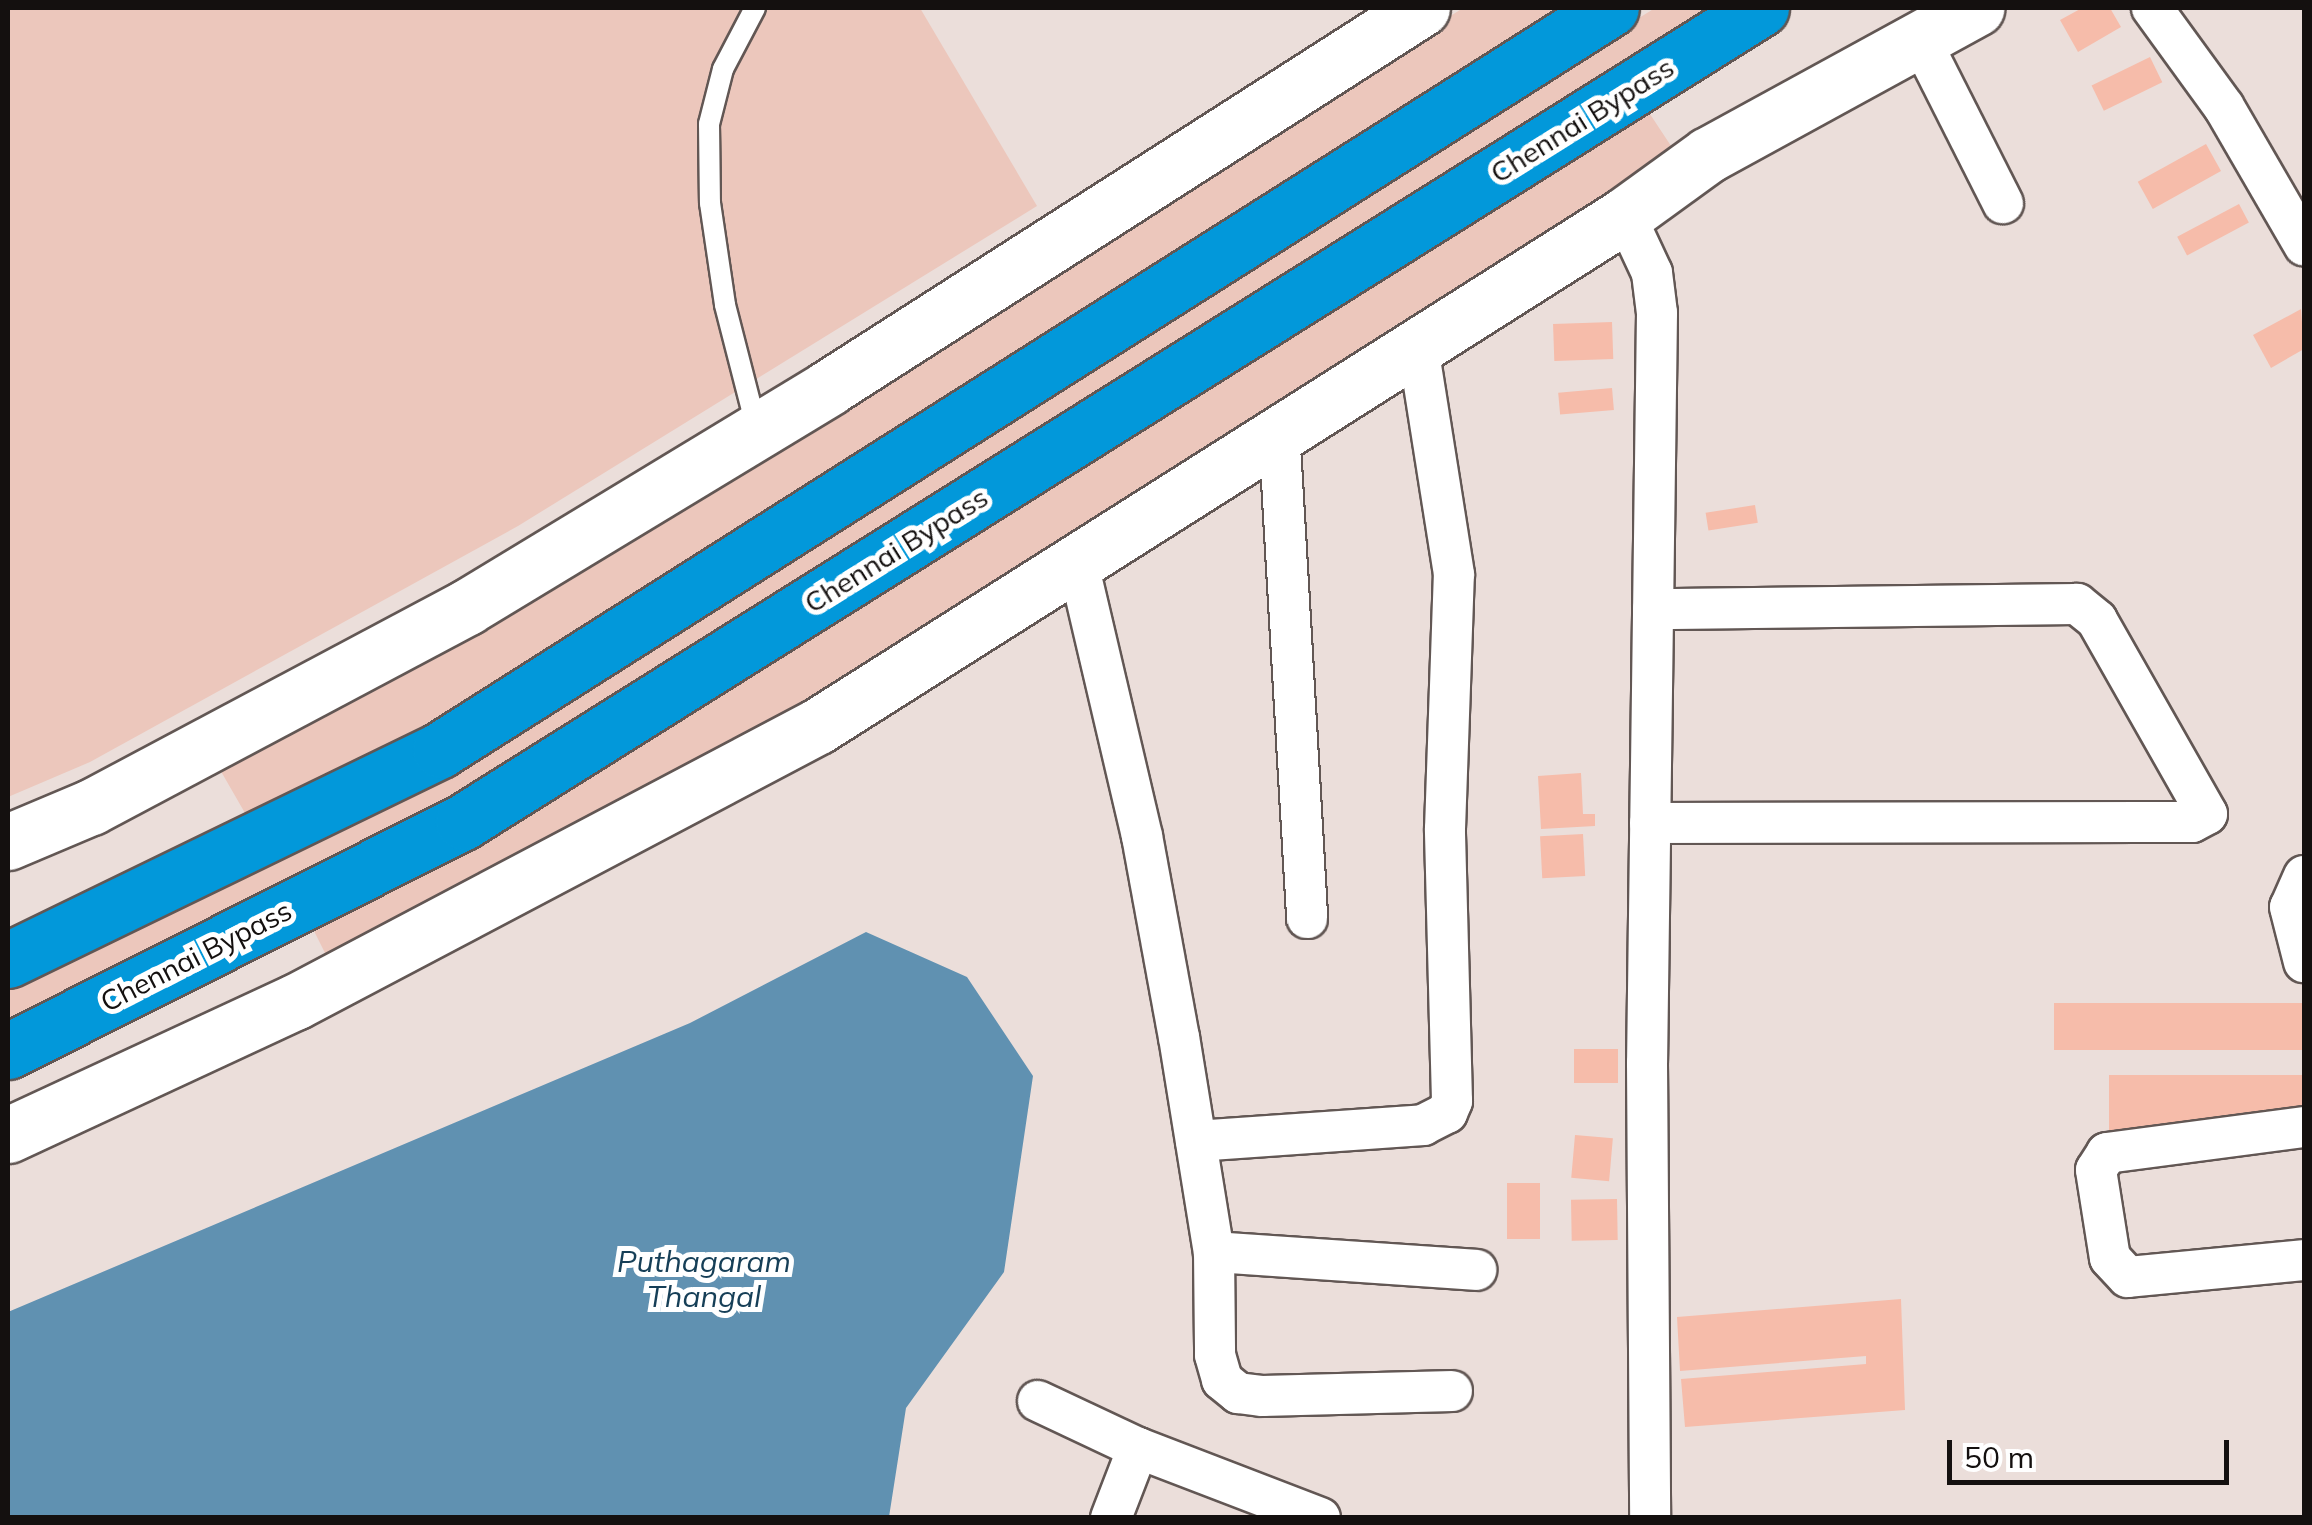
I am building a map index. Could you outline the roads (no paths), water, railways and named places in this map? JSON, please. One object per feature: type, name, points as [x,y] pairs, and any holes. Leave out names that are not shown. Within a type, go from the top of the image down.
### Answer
[{"type":"highway","points":[[8,960],[440,750],[1611,8]]},
{"type":"highway","name":"Chennai Bypass","points":[[8,1050],[463,822],[1761,8]]},
{"type":"street","points":[[8,842],[91,807],[468,608],[758,431],[1422,8]]},
{"type":"street","points":[[8,1135],[295,1002],[818,726],[1417,341],[1625,215],[1708,155],[1976,8]]},
{"type":"street","points":[[2152,8],[2224,107],[2304,246]]},
{"type":"street","points":[[1920,38],[2003,203]]},
{"type":"street","points":[[1625,215],[1652,273],[1656,313],[1650,823],[1650,1518]]},
{"type":"street","points":[[1196,1141],[1424,1125],[1447,1113],[1452,1101],[1445,829],[1454,574],[1417,341]]},
{"type":"street","points":[[1280,429],[1307,918]]},
{"type":"street","points":[[1077,559],[1142,836],[1214,1252],[1215,1355],[1228,1388],[1263,1396],[1452,1390]]},
{"type":"street","points":[[1650,823],[2192,822],[2207,814],[2098,620],[2077,604],[1653,609]]},
{"type":"street","points":[[2304,876],[2290,907],[2304,962]]},
{"type":"street","points":[[2304,1127],[2107,1152],[2096,1170],[2110,1258],[2128,1277],[2304,1260]]},
{"type":"street","points":[[1214,1252],[1476,1270]]},
{"type":"street","points":[[1038,1401],[1259,1508],[1320,1518]]},
{"type":"street","points":[[1110,1518],[1138,1448]]},
{"type":"lane","points":[[755,8],[723,70],[710,144],[725,305],[758,431]]},
{"type":"water","name":"Puthagaram Thangal","points":[[866,932],[967,977],[1033,1076],[1004,1272],[906,1408],[889,1517],[8,1517],[8,1312],[690,1023]]}]
